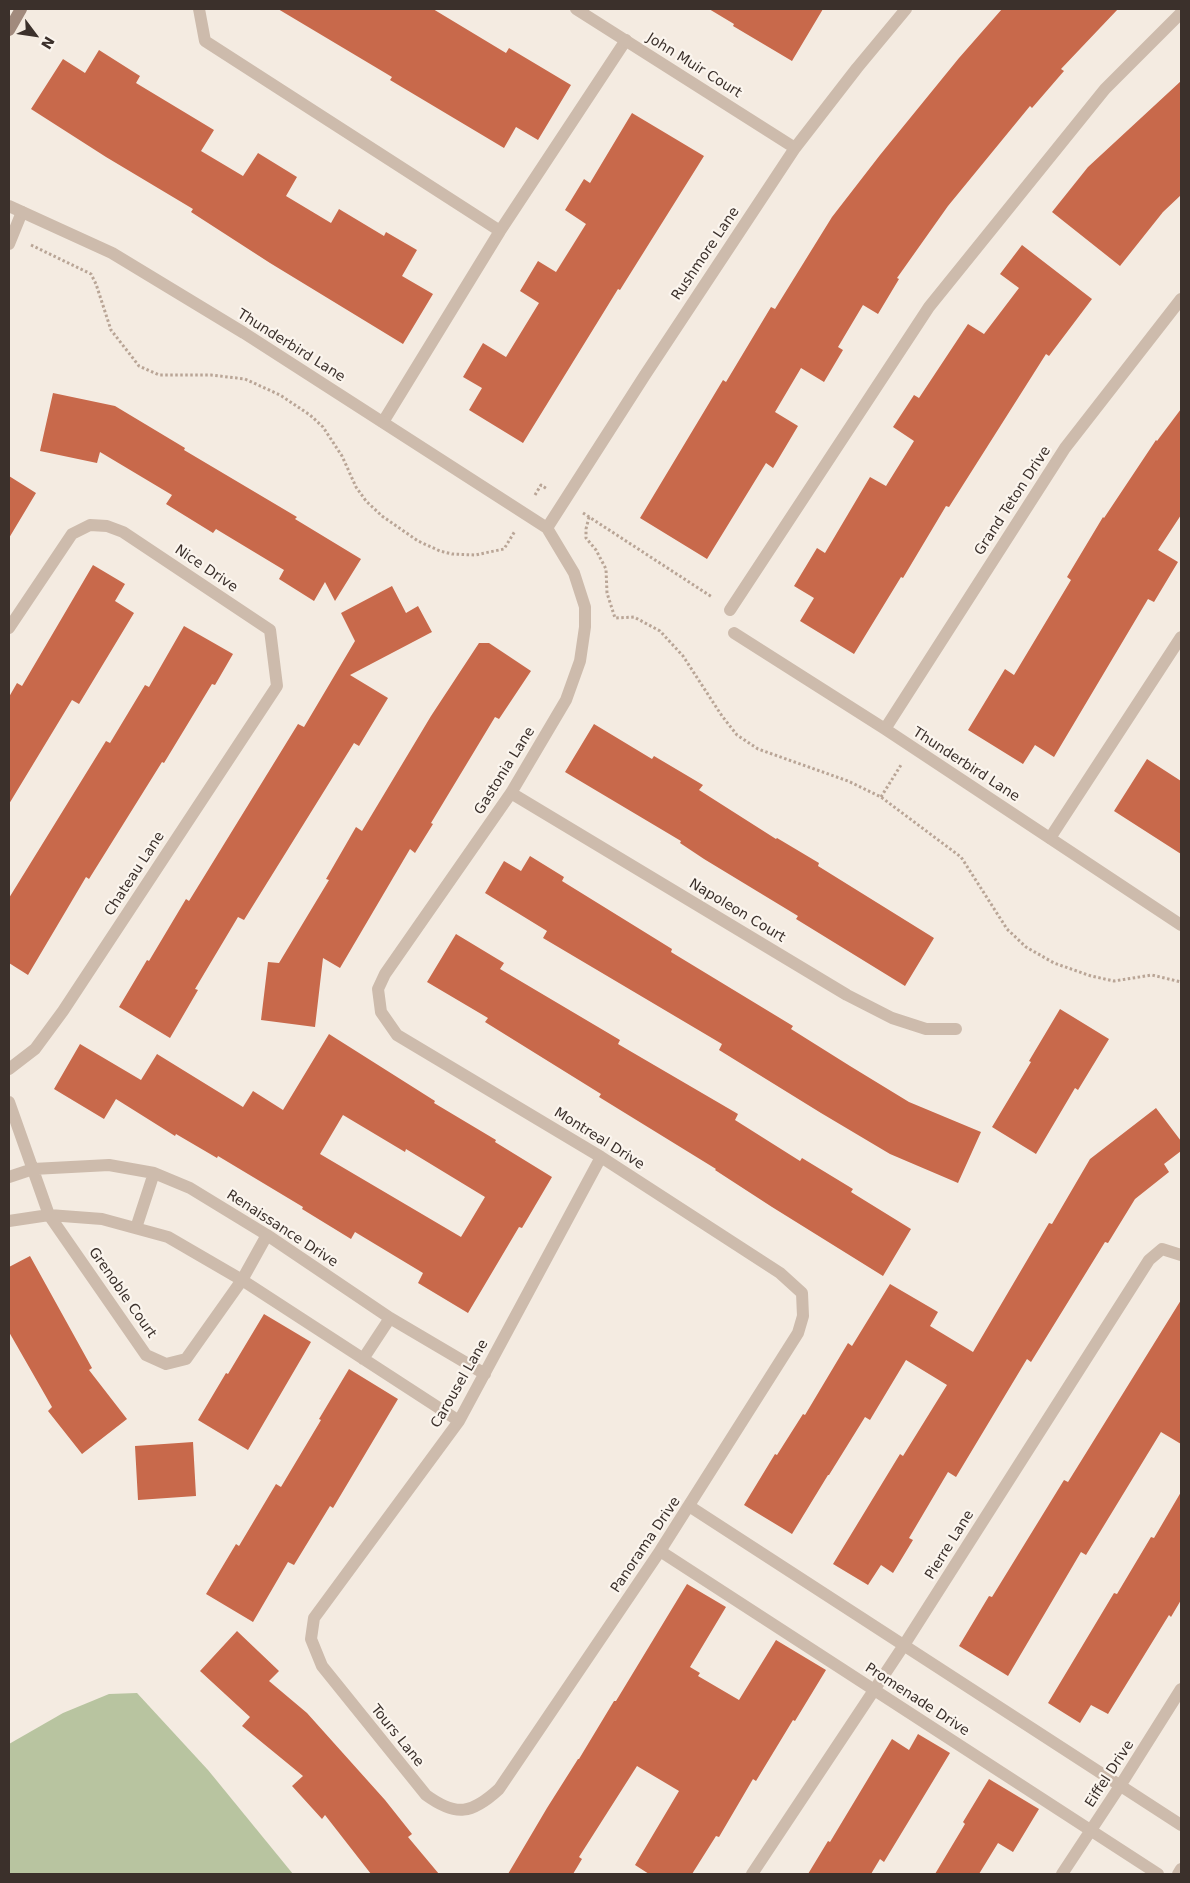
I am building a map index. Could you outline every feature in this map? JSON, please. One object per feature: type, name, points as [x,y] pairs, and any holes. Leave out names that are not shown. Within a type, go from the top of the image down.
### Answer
[{"type":"main road","points":[[9,30],[22,9]]},
{"type":"street","points":[[198,9],[205,41],[500,231]]},
{"type":"street","name":"John Muir Court","points":[[576,9],[795,148]]},
{"type":"street","name":"Rushmore Lane","points":[[547,528],[645,375],[795,148],[906,9]]},
{"type":"street","points":[[730,610],[929,307],[1105,89],[1181,13]]},
{"type":"street","points":[[383,422],[500,231],[626,40]]},
{"type":"street","name":"Thunderbird Lane","points":[[9,206],[112,253],[244,333],[547,528]]},
{"type":"street","points":[[10,240],[22,212]]},
{"type":"street","name":"Grand Teton Drive","points":[[885,730],[1065,448],[1181,299]]},
{"type":"street","name":"Nice Drive","points":[[9,628],[72,534],[90,525],[107,526],[123,532],[270,630],[277,686]]},
{"type":"street","name":"Gastonia Lane","points":[[381,1012],[378,990],[385,974],[511,793],[566,700],[580,661],[585,627],[585,607],[574,574],[547,528]]},
{"type":"street","name":"Thunderbird Lane","points":[[734,633],[912,747],[1181,925]]},
{"type":"street","points":[[1050,838],[1181,637]]},
{"type":"street","name":"Chateau Lane","points":[[9,1068],[35,1049],[63,1011],[277,686]]},
{"type":"street","name":"Napoleon Court","points":[[511,793],[847,995],[892,1018],[926,1029],[956,1029]]},
{"type":"street","name":"Montreal Drive","points":[[381,1012],[397,1034],[600,1157],[780,1273],[802,1293]]},
{"type":"street","name":"Grenoble Court","points":[[9,1102],[50,1215],[146,1354],[166,1364],[186,1358],[242,1280],[267,1236]]},
{"type":"street","name":"Carousel Lane","points":[[311,1639],[314,1618],[459,1421],[600,1157]]},
{"type":"street","name":"Renaissance Drive","points":[[9,1177],[33,1169],[109,1165],[154,1172],[190,1188],[267,1236],[390,1318],[485,1374]]},
{"type":"street","points":[[136,1228],[154,1172]]},
{"type":"street","points":[[9,1221],[50,1215],[102,1219],[168,1237],[242,1280],[459,1421]]},
{"type":"street","name":"Pierre Lane","points":[[752,1874],[904,1646],[1149,1260],[1162,1248],[1181,1255]]},
{"type":"street","name":"Panorama Drive","points":[[486,1801],[499,1789],[660,1551],[798,1333],[803,1316],[802,1293]]},
{"type":"street","points":[[363,1360],[390,1318]]},
{"type":"street","points":[[689,1506],[1181,1825]]},
{"type":"street","name":"Promenade Drive","points":[[660,1551],[1158,1874]]},
{"type":"street","name":"Tours Lane","points":[[311,1639],[322,1666],[426,1795],[439,1805],[456,1810],[473,1809],[486,1801]]},
{"type":"street","name":"Eiffel Drive","points":[[1062,1874],[1181,1689]]},
{"type":"street","points":[[1178,1874],[1181,1869]]},
{"type":"path","points":[[10,240],[91,274],[111,330],[139,366],[159,376],[211,375],[245,379],[280,395],[310,415],[323,427],[342,456],[356,487],[366,501],[382,516],[418,541],[452,554],[474,555],[504,549]]},
{"type":"path","points":[[730,610],[589,517],[586,538],[596,550],[606,569],[606,593],[614,618],[634,617],[660,631],[683,656],[722,716],[737,735],[758,749],[848,781],[881,798],[961,857],[1007,929],[1026,947],[1054,962],[1091,976],[1114,981],[1152,976],[1181,982]]},
{"type":"path","points":[[881,798],[912,747]]},
{"type":"green space","points":[[137,1693],[208,1770],[293,1874],[9,1874],[9,1744],[63,1713],[109,1694]]},
{"type":"building","points":[[278,9],[433,9],[506,53],[509,48],[571,85],[538,140],[516,127],[504,148],[390,80],[392,77]]},
{"type":"building","points":[[709,9],[823,9],[792,61],[733,26],[734,24]]},
{"type":"building","points":[[1002,9],[1118,9],[1061,69],[1064,71],[1032,108],[1030,106],[948,206],[897,278],[899,279],[878,314],[863,305],[838,347],[843,350],[824,382],[801,368],[775,412],[798,426],[773,468],[766,463],[707,559],[640,518],[723,380],[726,382],[771,307],[775,309],[832,217],[959,58]]},
{"type":"building","points":[[99,50],[140,76],[136,83],[214,130],[201,151],[243,176],[258,153],[297,177],[286,196],[331,223],[339,209],[384,236],[386,232],[417,250],[402,276],[433,294],[403,344],[270,263],[191,212],[193,209],[31,109],[63,59],[85,73]]},
{"type":"building","points":[[1181,81],[1181,195],[1163,212],[1120,266],[1052,212],[1088,167]]},
{"type":"building","points":[[632,113],[704,156],[620,290],[618,289],[523,443],[469,410],[482,388],[463,377],[483,343],[506,357],[539,303],[520,291],[538,261],[556,272],[586,224],[565,210],[584,179],[590,183]]},
{"type":"building","points":[[1022,245],[1092,299],[1049,356],[1046,354],[949,507],[946,506],[854,654],[800,621],[814,598],[794,586],[817,548],[825,553],[870,477],[886,486],[914,441],[893,427],[914,395],[919,398],[968,324],[984,334],[1019,288],[1000,274]]},
{"type":"building","points":[[53,393],[115,406],[185,448],[184,450],[297,517],[295,519],[361,559],[335,601],[325,582],[314,601],[279,579],[284,570],[216,529],[213,533],[166,504],[172,495],[100,452],[97,463],[40,451]]},
{"type":"building","points":[[1181,409],[1181,515],[1158,550],[1178,562],[1154,602],[1148,599],[1054,757],[1035,745],[1023,764],[968,730],[1005,669],[1014,675],[1071,580],[1067,577],[1103,517],[1156,440]]},
{"type":"building","points":[[9,476],[36,493],[9,538]]},
{"type":"building","points":[[93,565],[125,584],[115,601],[134,613],[79,704],[72,700],[9,804],[9,697],[17,683],[22,686]]},
{"type":"building","points":[[392,586],[406,613],[418,606],[432,632],[350,675],[388,698],[359,746],[354,743],[244,920],[238,917],[195,989],[198,990],[170,1038],[119,1007],[186,899],[189,901],[298,724],[304,727],[355,641],[341,613]]},
{"type":"building","points":[[184,626],[233,654],[215,685],[212,684],[164,763],[162,762],[89,879],[86,877],[28,975],[9,963],[9,898],[106,741],[110,743],[145,685],[149,687]]},
{"type":"building","points":[[479,643],[489,643],[531,671],[499,719],[495,717],[415,853],[410,849],[340,968],[323,958],[315,1027],[261,1020],[268,962],[279,963],[329,880],[326,879],[356,827],[362,831],[431,716]]},
{"type":"building","points":[[594,724],[652,759],[654,756],[703,785],[699,790],[776,839],[819,863],[818,866],[934,938],[905,986],[796,919],[798,916],[704,859],[680,843],[681,841],[565,772]]},
{"type":"building","points":[[1147,759],[1181,781],[1181,854],[1114,811]]},
{"type":"building","points":[[530,856],[564,877],[562,881],[672,949],[671,952],[793,1026],[791,1029],[850,1066],[909,1102],[981,1132],[958,1183],[890,1154],[821,1113],[719,1050],[722,1044],[543,938],[547,931],[485,893],[504,861],[521,871]]},
{"type":"building","points":[[456,934],[504,963],[500,969],[620,1040],[618,1044],[738,1114],[735,1120],[800,1161],[802,1158],[853,1189],[851,1192],[911,1229],[883,1276],[599,1097],[601,1094],[485,1022],[488,1018],[427,982]]},
{"type":"building","points":[[1060,1009],[1109,1039],[1078,1090],[1075,1088],[1036,1154],[992,1127]]},
{"type":"building","points":[[329,1034],[552,1177],[522,1228],[519,1227],[468,1313],[418,1283],[423,1273],[355,1232],[351,1239],[302,1209],[303,1207],[218,1156],[217,1158],[176,1134],[175,1136],[116,1099],[104,1119],[54,1089],[80,1044],[141,1080],[157,1054],[243,1107],[253,1091],[283,1110]],"holes":[[[343,1115],[405,1152],[406,1149],[485,1197],[461,1237],[320,1154]]]},
{"type":"building","points":[[1156,1108],[1181,1141],[1181,1151],[1164,1164],[1169,1172],[1135,1199],[1108,1243],[1105,1242],[1031,1362],[1027,1359],[956,1477],[948,1472],[909,1538],[913,1540],[893,1573],[881,1565],[868,1585],[833,1564],[900,1454],[903,1456],[947,1385],[906,1360],[870,1420],[865,1417],[792,1534],[744,1505],[775,1454],[777,1455],[803,1414],[805,1415],[848,1343],[852,1346],[890,1284],[938,1312],[930,1326],[973,1352],[1049,1223],[1052,1224],[1090,1159]]},
{"type":"building","points":[[30,1256],[92,1368],[89,1370],[127,1419],[82,1454],[48,1411],[52,1407],[9,1332],[9,1267]]},
{"type":"building","points":[[1181,1300],[1181,1444],[1161,1432],[1086,1555],[1081,1552],[1008,1676],[959,1646],[989,1596],[992,1597],[1064,1480],[1068,1482]]},
{"type":"building","points":[[264,1314],[311,1342],[248,1450],[198,1420]]},
{"type":"building","points":[[349,1369],[398,1399],[333,1508],[330,1506],[294,1565],[288,1562],[253,1622],[206,1594],[236,1544],[239,1546],[276,1484],[281,1487]]},
{"type":"building","points":[[193,1442],[196,1496],[138,1500],[135,1446]]},
{"type":"building","points":[[1181,1492],[1181,1600],[1171,1617],[1169,1615],[1108,1714],[1091,1705],[1080,1723],[1048,1703],[1114,1593],[1117,1594],[1151,1537],[1154,1538]]},
{"type":"building","points":[[687,1584],[726,1607],[690,1667],[700,1673],[698,1676],[739,1700],[776,1640],[826,1670],[795,1721],[793,1720],[756,1781],[753,1779],[719,1837],[716,1836],[692,1874],[649,1874],[635,1865],[679,1791],[637,1766],[579,1857],[582,1859],[573,1874],[508,1874],[547,1808],[614,1701],[616,1701]]},
{"type":"building","points":[[237,1631],[279,1671],[269,1681],[307,1713],[385,1800],[412,1834],[408,1837],[439,1874],[371,1874],[325,1815],[322,1819],[292,1786],[303,1776],[242,1726],[250,1717],[200,1671]]},
{"type":"building","points":[[918,1734],[950,1753],[884,1862],[880,1859],[871,1874],[808,1874],[828,1841],[830,1842],[892,1739],[909,1750]]},
{"type":"building","points":[[989,1779],[1039,1809],[1013,1852],[998,1843],[979,1874],[935,1874],[965,1824],[963,1822]]}]
